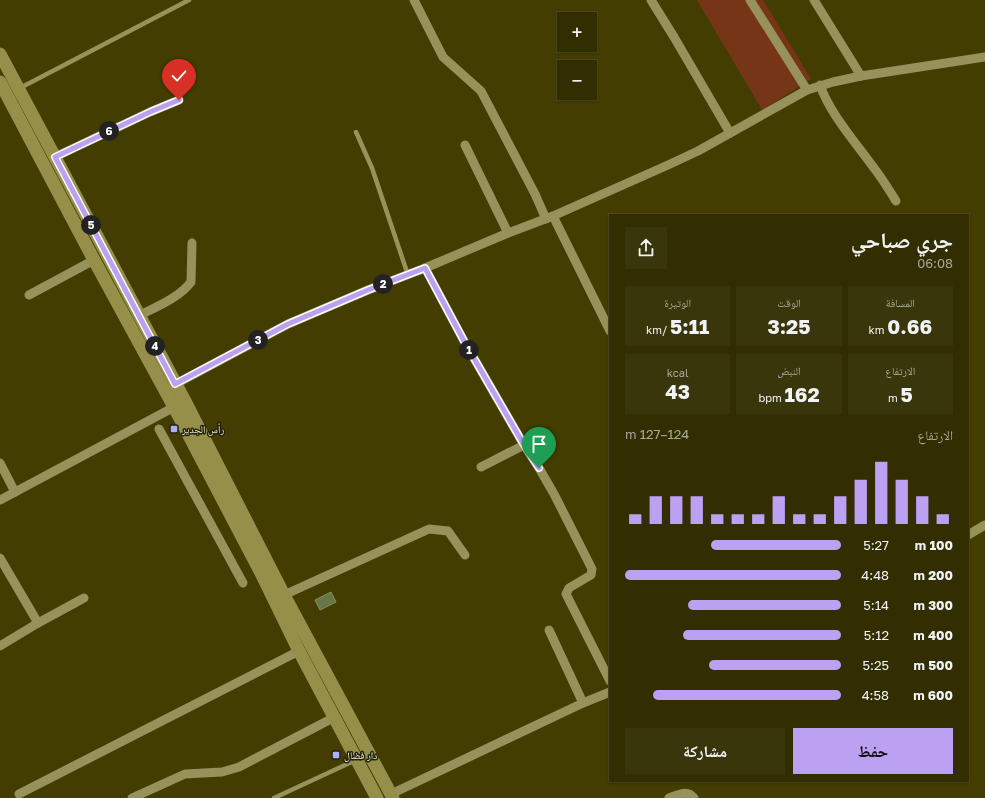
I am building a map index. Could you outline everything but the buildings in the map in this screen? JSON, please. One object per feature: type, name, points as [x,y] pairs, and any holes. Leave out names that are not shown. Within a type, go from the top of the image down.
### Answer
[{"type":"main road","points":[[0,54],[138,316],[170,387]]},
{"type":"main road","points":[[0,82],[94,260],[170,387],[392,796]]},
{"type":"main road","points":[[179,404],[299,651],[377,798]]},
{"type":"street","points":[[414,0],[443,57],[481,91],[535,194],[550,218],[609,329]]},
{"type":"street","points":[[651,0],[674,36],[730,133]]},
{"type":"street","points":[[750,0],[807,90]]},
{"type":"street","points":[[814,0],[861,76]]},
{"type":"street","points":[[170,387],[288,324],[508,233],[550,218],[680,160],[807,90],[820,85],[861,76],[985,57]]},
{"type":"street","points":[[820,85],[824,98],[896,201]]},
{"type":"street","points":[[55,157],[150,112],[179,100]]},
{"type":"street","points":[[465,145],[508,233]]},
{"type":"street","points":[[138,316],[174,297],[191,282],[192,243]]},
{"type":"street","points":[[29,295],[94,260]]},
{"type":"street","points":[[425,268],[464,341],[554,494],[592,569],[591,575],[568,588],[566,594],[609,679]]},
{"type":"street","points":[[0,500],[179,404]]},
{"type":"street","points":[[159,429],[243,583]]},
{"type":"street","points":[[481,467],[524,445]]},
{"type":"street","points":[[0,463],[15,492]]},
{"type":"street","points":[[969,534],[985,525]]},
{"type":"street","points":[[284,596],[429,529],[448,531],[465,555]]},
{"type":"street","points":[[0,558],[38,623]]},
{"type":"street","points":[[0,646],[84,598]]},
{"type":"street","points":[[549,630],[583,703]]},
{"type":"street","points":[[19,794],[299,651]]},
{"type":"street","points":[[392,796],[583,703],[609,692]]},
{"type":"street","points":[[132,798],[168,780],[185,774],[222,772],[239,767],[335,717]]},
{"type":"street","points":[[669,798],[686,793],[690,794],[694,798]]},
{"type":"lane","points":[[19,89],[189,0]]},
{"type":"lane","points":[[356,132],[372,168],[408,274]]},
{"type":"lane","points":[[274,798],[357,759]]},
{"type":"shaded area","points":[[697,0],[763,0],[811,79],[762,110]]},
{"type":"place","name":"رأس الجدير","points":[[174,429]]},
{"type":"place","name":"دار فضال","points":[[336,755]]},
{"type":"route","points":[[179,100],[150,112],[55,157],[175,384],[288,324],[368,290],[425,268],[464,341],[524,445],[539,468]]}]
